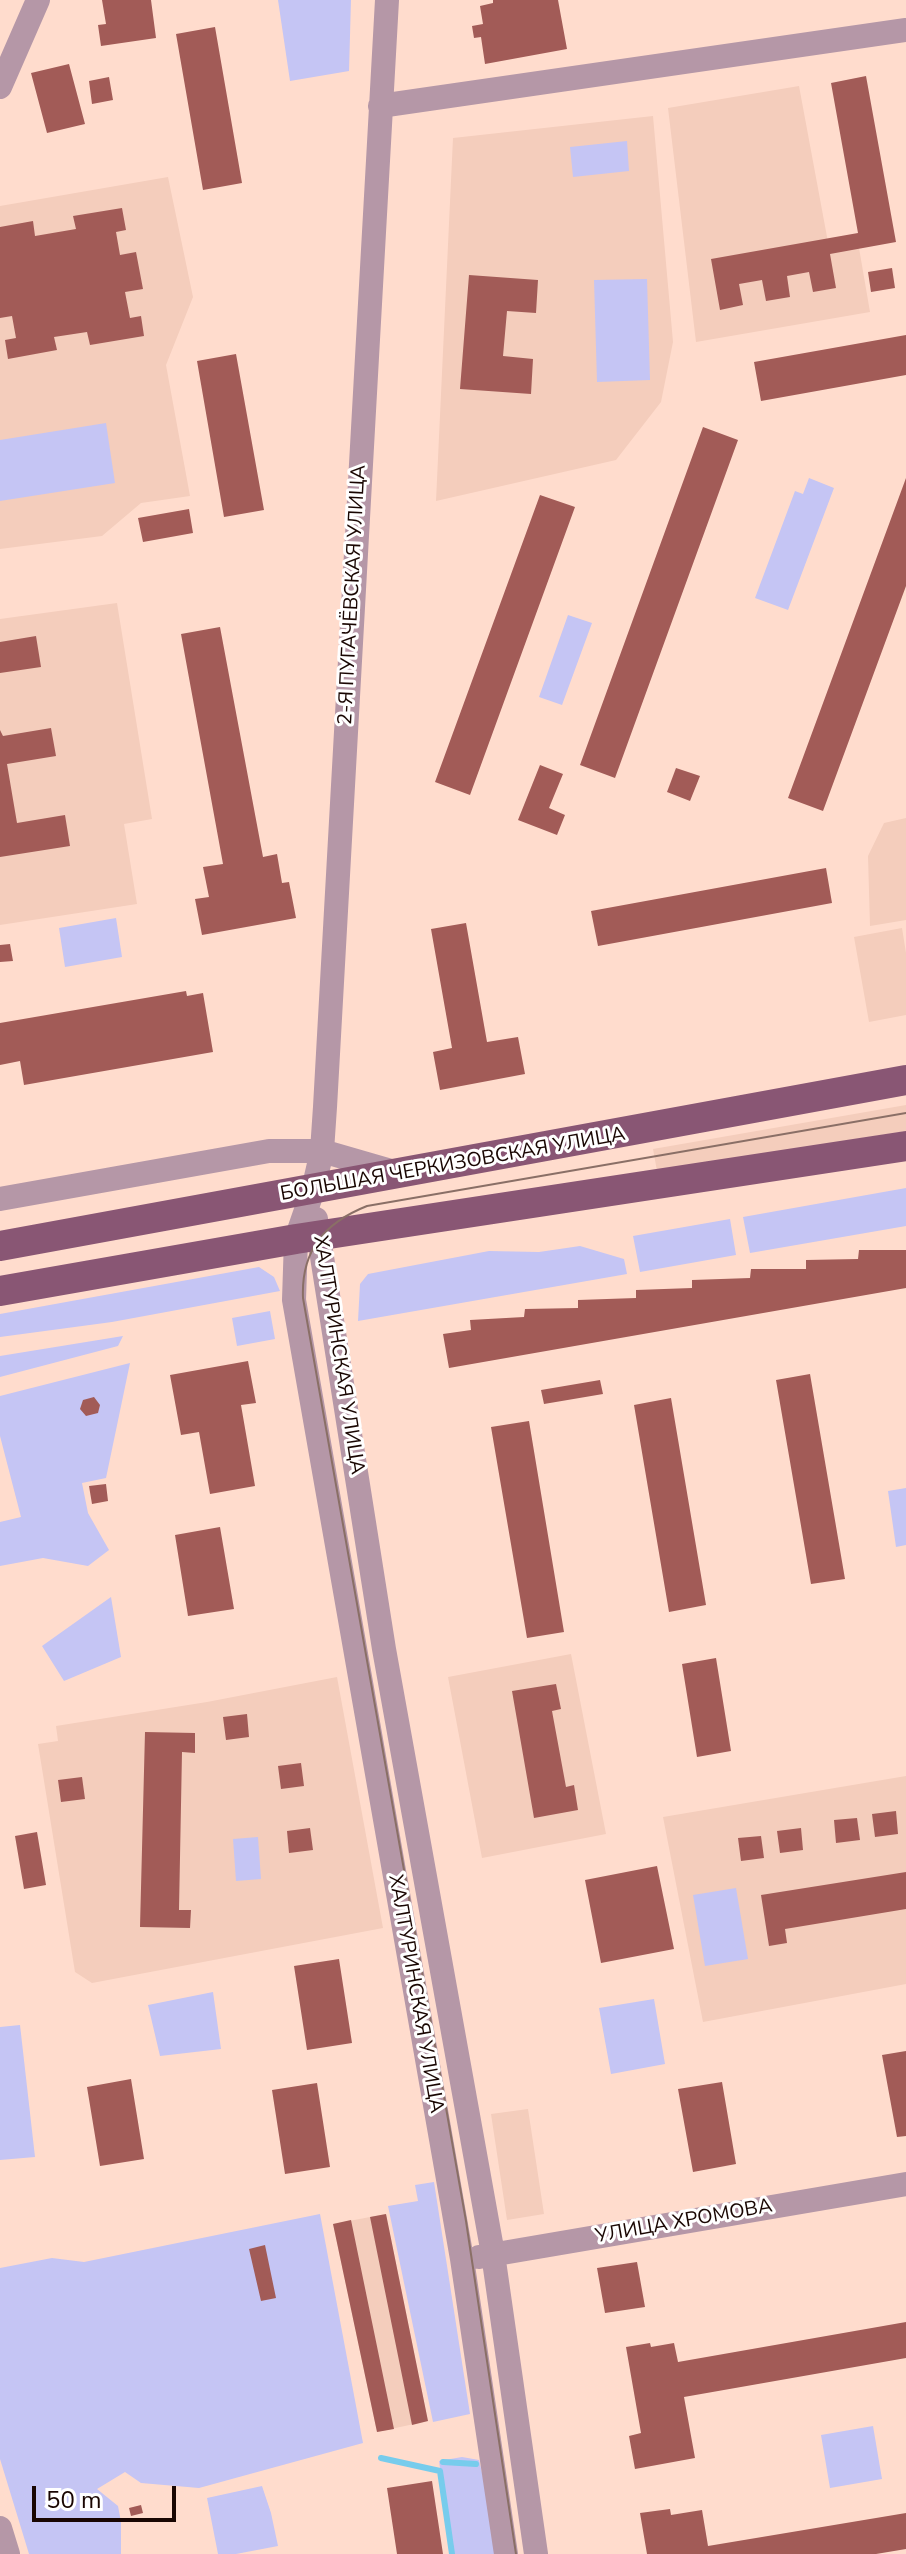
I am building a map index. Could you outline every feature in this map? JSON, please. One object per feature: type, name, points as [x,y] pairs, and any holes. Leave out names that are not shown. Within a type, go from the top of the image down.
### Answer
[{"type":"main road","name":"БОЛЬШАЯ ЧЕРКИЗОВСКАЯ УЛИЦА","points":[[0,1246],[906,1080]]},
{"type":"main road","points":[[0,1291],[308,1238],[906,1146]]},
{"type":"street","points":[[0,87],[38,0]]},
{"type":"street","name":"2-Я ПУГАЧЁВСКАЯ УЛИЦА","points":[[313,1190],[322,1151],[387,0]]},
{"type":"street","points":[[380,106],[906,30]]},
{"type":"street","points":[[0,1199],[269,1151],[322,1151],[402,1174]]},
{"type":"street","name":"ХАЛТУРИНСКАЯ УЛИЦА","points":[[313,1190],[308,1238],[294,1300],[462,2259],[506,2554]]},
{"type":"street","name":"ХАЛТУРИНСКАЯ УЛИЦА","points":[[308,1238],[493,2254],[536,2554]]},
{"type":"street","name":"УЛИЦА ХРОМОВА","points":[[462,2259],[906,2184]]},
{"type":"street","points":[[0,2528],[8,2554]]},
{"type":"shaded area","points":[[278,0],[351,0],[349,71],[290,81]]},
{"type":"shaded area","points":[[799,86],[830,253],[859,248],[870,312],[696,342],[668,108]]},
{"type":"shaded area","points":[[653,116],[673,342],[661,402],[616,460],[436,501],[453,138]]},
{"type":"shaded area","points":[[627,141],[629,171],[573,177],[570,147]]},
{"type":"shaded area","points":[[168,177],[193,297],[166,365],[190,496],[141,503],[102,536],[0,549],[0,206]]},
{"type":"shaded area","points":[[647,279],[650,380],[597,382],[594,280]]},
{"type":"shaded area","points":[[106,423],[115,483],[0,501],[0,440]]},
{"type":"shaded area","points":[[809,478],[834,488],[788,610],[755,598],[795,491],[803,494]]},
{"type":"shaded area","points":[[117,603],[152,819],[124,824],[137,904],[0,925],[0,619]]},
{"type":"shaded area","points":[[568,615],[592,623],[562,705],[539,697]]},
{"type":"shaded area","points":[[906,818],[906,920],[870,926],[868,856],[884,823]]},
{"type":"shaded area","points":[[116,918],[122,957],[65,967],[59,928]]},
{"type":"shaded area","points":[[902,928],[906,953],[906,1015],[869,1022],[854,937]]},
{"type":"shaded area","points":[[906,1105],[906,1131],[657,1171],[653,1149]]},
{"type":"shaded area","points":[[906,1188],[906,1226],[750,1253],[743,1217]]},
{"type":"shaded area","points":[[730,1219],[736,1255],[640,1272],[633,1236]]},
{"type":"shaded area","points":[[580,1246],[624,1259],[627,1274],[358,1321],[360,1284],[368,1274],[489,1251],[539,1252]]},
{"type":"shaded area","points":[[259,1267],[274,1277],[280,1291],[112,1322],[0,1337],[0,1314]]},
{"type":"shaded area","points":[[270,1311],[275,1339],[237,1346],[232,1318]]},
{"type":"shaded area","points":[[123,1336],[118,1346],[0,1377],[0,1356]]},
{"type":"shaded area","points":[[130,1363],[106,1478],[82,1483],[88,1513],[109,1550],[88,1566],[43,1558],[0,1566],[0,1522],[21,1517],[0,1436],[0,1396]]},
{"type":"shaded area","points":[[906,1488],[906,1545],[896,1547],[888,1491]]},
{"type":"shaded area","points":[[111,1597],[121,1657],[64,1681],[42,1646]]},
{"type":"shaded area","points":[[571,1654],[606,1834],[482,1858],[448,1677]]},
{"type":"shaded area","points":[[337,1677],[383,1928],[92,1983],[75,1972],[38,1744],[58,1741],[56,1726]]},
{"type":"shaded area","points":[[906,1776],[906,1984],[703,2022],[663,1817]]},
{"type":"shaded area","points":[[258,1837],[261,1879],[236,1881],[233,1839]]},
{"type":"shaded area","points":[[736,1888],[748,1959],[705,1966],[693,1895]]},
{"type":"shaded area","points":[[213,1992],[221,2049],[160,2056],[148,2005]]},
{"type":"shaded area","points":[[654,1999],[665,2064],[611,2074],[599,2008]]},
{"type":"shaded area","points":[[20,2025],[35,2157],[0,2160],[0,2027]]},
{"type":"shaded area","points":[[528,2109],[544,2214],[507,2220],[491,2114]]},
{"type":"shaded area","points":[[434,2182],[470,2414],[433,2422],[388,2206],[418,2201],[415,2185]]},
{"type":"shaded area","points":[[320,2214],[363,2443],[199,2488],[141,2483],[125,2472],[97,2489],[118,2506],[121,2554],[29,2554],[0,2459],[0,2268],[52,2258],[84,2262]]},
{"type":"shaded area","points":[[386,2214],[428,2421],[377,2432],[333,2224]]},
{"type":"shaded area","points":[[873,2426],[882,2479],[830,2488],[821,2435]]},
{"type":"shaded area","points":[[462,2457],[479,2460],[495,2554],[452,2554],[439,2461]]},
{"type":"shaded area","points":[[262,2486],[278,2546],[218,2554],[207,2498]]},
{"type":"building","points":[[102,0],[151,0],[156,38],[101,46],[98,25],[106,24]]},
{"type":"building","points":[[493,0],[558,0],[567,49],[485,64],[481,37],[474,38],[472,26],[483,24],[480,6],[493,3]]},
{"type":"building","points":[[215,27],[242,183],[203,190],[176,34]]},
{"type":"building","points":[[69,64],[85,124],[47,133],[31,73]]},
{"type":"building","points":[[866,76],[896,242],[830,254],[836,288],[813,292],[809,272],[787,276],[790,297],[766,301],[762,280],[739,284],[743,305],[720,310],[711,259],[858,233],[831,83]]},
{"type":"building","points":[[109,77],[113,100],[92,104],[89,81]]},
{"type":"building","points":[[122,208],[126,230],[116,232],[120,255],[136,252],[143,289],[125,292],[130,318],[141,316],[144,336],[90,345],[87,332],[54,337],[57,350],[8,359],[5,340],[16,338],[12,316],[0,318],[0,227],[33,221],[35,236],[76,229],[73,216]]},
{"type":"building","points":[[892,268],[895,288],[871,292],[868,272]]},
{"type":"building","points":[[469,275],[538,280],[536,313],[507,311],[503,356],[533,359],[531,394],[460,389]]},
{"type":"building","points":[[906,335],[906,375],[761,401],[754,362]]},
{"type":"building","points":[[236,354],[264,510],[224,517],[197,361]]},
{"type":"building","points":[[703,427],[738,440],[615,778],[580,765]]},
{"type":"building","points":[[906,478],[906,586],[823,811],[788,798]]},
{"type":"building","points":[[540,495],[575,507],[470,795],[435,782]]},
{"type":"building","points":[[189,509],[193,533],[143,542],[138,518]]},
{"type":"building","points":[[220,627],[263,857],[277,854],[282,883],[289,882],[296,918],[202,935],[195,899],[209,897],[203,867],[223,864],[181,634]]},
{"type":"building","points":[[36,636],[41,667],[0,673],[0,642]]},
{"type":"building","points":[[51,728],[56,756],[7,764],[17,823],[65,815],[70,846],[0,857],[0,730],[3,736]]},
{"type":"building","points":[[540,765],[563,774],[549,808],[565,815],[557,835],[518,820]]},
{"type":"building","points":[[676,768],[700,776],[690,801],[667,792]]},
{"type":"building","points":[[826,868],[832,903],[598,946],[591,911]]},
{"type":"building","points":[[466,923],[487,1042],[518,1037],[525,1074],[440,1090],[433,1052],[452,1048],[431,929]]},
{"type":"building","points":[[10,944],[13,961],[0,962],[0,945]]},
{"type":"building","points":[[186,991],[187,996],[203,993],[213,1052],[24,1085],[20,1061],[0,1065],[0,1023]]},
{"type":"building","points":[[859,1250],[906,1250],[906,1288],[449,1368],[443,1334],[471,1330],[470,1320],[524,1317],[525,1309],[578,1308],[578,1300],[636,1298],[636,1290],[692,1288],[692,1280],[750,1278],[751,1269],[806,1269],[806,1260],[858,1259]]},
{"type":"building","points":[[248,1361],[256,1403],[241,1405],[255,1486],[210,1494],[199,1432],[181,1435],[170,1375]]},
{"type":"building","points":[[810,1374],[845,1579],[811,1584],[776,1380]]},
{"type":"building","points":[[600,1380],[603,1394],[544,1404],[541,1390]]},
{"type":"building","points":[[94,1397],[100,1405],[98,1413],[86,1416],[80,1409],[83,1400]]},
{"type":"building","points":[[671,1398],[706,1605],[669,1612],[634,1405]]},
{"type":"building","points":[[529,1421],[564,1632],[527,1638],[491,1427]]},
{"type":"building","points":[[106,1484],[108,1501],[92,1504],[89,1486]]},
{"type":"building","points":[[220,1527],[234,1609],[188,1616],[175,1535]]},
{"type":"building","points":[[716,1658],[731,1751],[697,1757],[682,1664]]},
{"type":"building","points":[[556,1684],[561,1709],[552,1711],[566,1787],[574,1785],[578,1810],[534,1818],[512,1691]]},
{"type":"building","points":[[247,1714],[249,1737],[226,1740],[223,1717]]},
{"type":"building","points":[[145,1732],[195,1733],[195,1753],[182,1752],[179,1910],[191,1910],[190,1928],[140,1927]]},
{"type":"building","points":[[301,1763],[304,1786],[281,1789],[278,1766]]},
{"type":"building","points":[[82,1777],[85,1799],[61,1802],[58,1780]]},
{"type":"building","points":[[896,1811],[898,1834],[875,1837],[872,1814]]},
{"type":"building","points":[[857,1818],[860,1840],[836,1843],[834,1820]]},
{"type":"building","points":[[310,1828],[313,1850],[289,1853],[287,1831]]},
{"type":"building","points":[[801,1828],[803,1850],[780,1853],[777,1831]]},
{"type":"building","points":[[37,1832],[46,1885],[24,1889],[15,1836]]},
{"type":"building","points":[[761,1836],[764,1858],[741,1861],[738,1838]]},
{"type":"building","points":[[657,1866],[674,1949],[601,1963],[585,1880]]},
{"type":"building","points":[[906,1872],[906,1909],[785,1929],[787,1943],[769,1946],[761,1895]]},
{"type":"building","points":[[339,1959],[352,2043],[307,2050],[294,1966]]},
{"type":"building","points":[[906,2051],[906,2136],[897,2137],[882,2055]]},
{"type":"building","points":[[131,2079],[144,2159],[100,2166],[87,2087]]},
{"type":"building","points":[[722,2082],[736,2164],[693,2172],[678,2089]]},
{"type":"building","points":[[317,2083],[330,2167],[285,2174],[272,2090]]},
{"type":"building","points":[[386,2214],[428,2421],[412,2425],[370,2217]]},
{"type":"building","points":[[351,2220],[394,2429],[377,2432],[333,2224]]},
{"type":"building","points":[[265,2245],[276,2298],[261,2301],[249,2249]]},
{"type":"building","points":[[637,2262],[645,2307],[605,2313],[597,2268]]},
{"type":"building","points":[[906,2322],[906,2358],[684,2397],[695,2458],[635,2469],[629,2436],[641,2433],[626,2347],[674,2343],[678,2362]]},
{"type":"building","points":[[432,2481],[443,2554],[397,2554],[387,2488]]},
{"type":"building","points":[[141,2505],[143,2513],[131,2516],[129,2508]]},
{"type":"building","points":[[670,2509],[671,2515],[702,2510],[708,2546],[906,2513],[906,2549],[876,2554],[647,2554],[640,2513]]},
{"type":"waterway","points":[[381,2458],[440,2471],[452,2554]]},
{"type":"waterway","points":[[443,2462],[476,2464]]},
{"type":"tram line","points":[[516,2554],[466,2221],[303,1298],[306,1266],[327,1230],[367,1206],[906,1113]]}]
